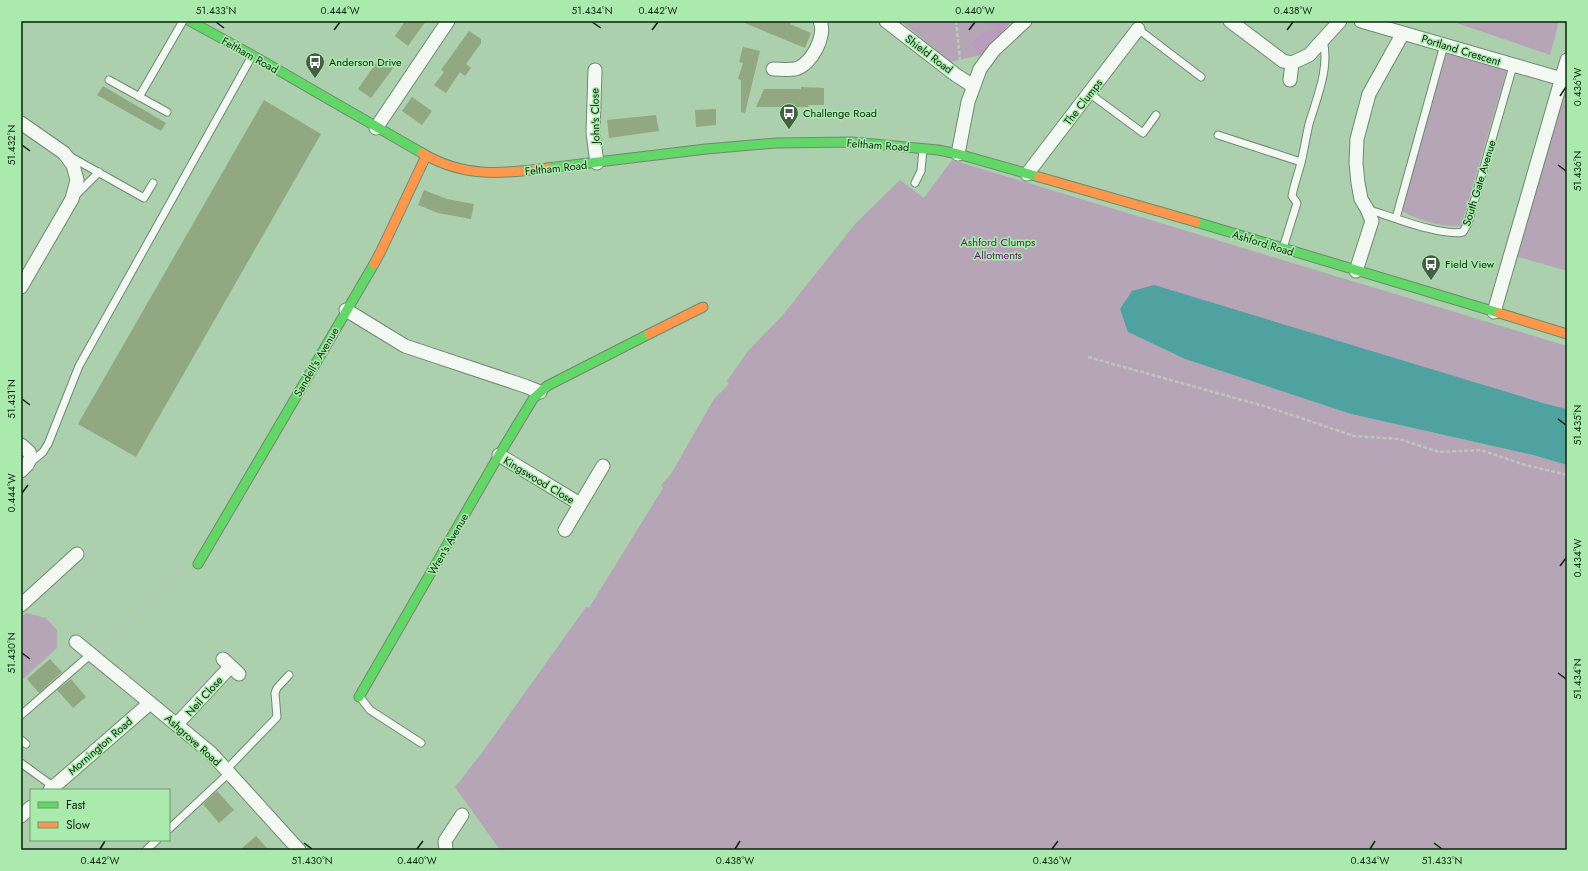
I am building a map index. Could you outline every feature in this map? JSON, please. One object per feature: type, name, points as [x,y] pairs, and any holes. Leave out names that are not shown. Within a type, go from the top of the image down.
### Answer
[{"type":"main road","name":"Feltham Road","points":[[191,22],[252,55],[426,156],[460,169],[481,173],[507,173],[706,149],[776,143],[852,142],[958,154]]},
{"type":"main road","name":"Ashford Road","points":[[958,154],[1137,204],[1567,334]]},
{"type":"main road","name":"Sandell's Avenue","points":[[198,564],[381,251],[426,156]]},
{"type":"main road","name":"Wren's Avenue","points":[[360,697],[499,455],[533,399],[547,386],[703,307]]},
{"type":"street","points":[[376,128],[448,21]]},
{"type":"street","points":[[773,69],[796,69],[807,62],[819,43],[822,26],[820,21]]},
{"type":"street","name":"Shield Road","points":[[886,21],[973,86]]},
{"type":"street","points":[[958,154],[968,102],[980,69],[994,50],[1025,21]]},
{"type":"street","points":[[1230,21],[1283,61],[1292,63],[1309,55],[1340,21]]},
{"type":"street","name":"Portland Crescent","points":[[1361,21],[1562,79]]},
{"type":"street","name":"The Clumps","points":[[1027,174],[1138,30]]},
{"type":"street","points":[[1356,271],[1372,221],[1361,199],[1358,183],[1356,163],[1357,138],[1369,94],[1403,33]]},
{"type":"street","points":[[1494,312],[1567,60]]},
{"type":"street","points":[[1290,80],[1292,63]]},
{"type":"street","name":"John's Close","points":[[595,70],[593,132],[597,163]]},
{"type":"street","points":[[21,123],[64,153],[73,164],[77,180],[72,199],[21,287]]},
{"type":"street","points":[[346,310],[405,346],[540,392]]},
{"type":"street","points":[[23,447],[31,457],[24,468]]},
{"type":"street","name":"Kingswood Close","points":[[499,455],[580,504]]},
{"type":"street","name":"Kingswood Close","points":[[565,530],[603,466]]},
{"type":"street","points":[[21,605],[77,554]]},
{"type":"street","name":"Ashgrove Road","points":[[76,642],[211,753],[299,850]]},
{"type":"street","name":"Neil Close","points":[[177,724],[231,666]]},
{"type":"street","name":"Mornington Road","points":[[52,789],[150,703]]},
{"type":"street","points":[[21,816],[30,808]]},
{"type":"street","points":[[446,850],[445,841],[462,814]]},
{"type":"lane","points":[[139,97],[191,22]]},
{"type":"lane","points":[[1138,30],[1201,77]]},
{"type":"lane","points":[[1283,248],[1297,203],[1292,196],[1294,185],[1322,79],[1325,50],[1323,40]]},
{"type":"lane","points":[[1396,218],[1444,45]]},
{"type":"lane","points":[[24,468],[43,452],[48,444],[82,359],[252,55]]},
{"type":"lane","name":"South Gate Avenue","points":[[1367,209],[1435,230],[1456,234],[1463,232],[1468,223],[1513,66]]},
{"type":"lane","points":[[109,80],[167,112]]},
{"type":"lane","points":[[1089,94],[1143,133],[1156,115]]},
{"type":"lane","points":[[1218,135],[1301,162]]},
{"type":"lane","points":[[915,183],[921,171],[923,149]]},
{"type":"lane","points":[[64,153],[144,198],[153,183]]},
{"type":"lane","points":[[72,199],[99,172]]},
{"type":"lane","points":[[21,715],[93,657]]},
{"type":"lane","points":[[170,828],[228,772],[277,717],[275,693],[277,688],[289,675]]},
{"type":"lane","points":[[360,697],[370,710],[421,743]]},
{"type":"lane","points":[[21,763],[52,789]]},
{"type":"lane","points":[[148,849],[156,841]]},
{"type":"path","points":[[956,21],[960,60]]},
{"type":"path","points":[[1088,357],[1271,408],[1354,436],[1398,439],[1439,452],[1481,450],[1522,464],[1567,475]]},
{"type":"path","points":[[93,657],[188,562],[198,564]]},
{"type":"green space","points":[[901,21],[1012,21],[981,55],[950,62]]},
{"type":"green space","points":[[1451,21],[1559,21],[1550,55]]},
{"type":"green space","points":[[1446,51],[1507,69],[1461,226],[1431,223],[1402,211]]},
{"type":"green space","points":[[1567,83],[1567,271],[1515,256]]},
{"type":"green space","name":"Ashford Clumps Allotments","points":[[952,160],[1567,346],[1567,409],[1543,403],[1128,332],[1185,359],[1351,414],[1533,455],[1567,465],[1567,850],[500,850],[455,787],[481,754],[586,607],[589,608],[663,488],[661,485],[671,474],[714,399],[729,384],[727,381],[748,351],[782,316],[856,223],[900,180],[924,198]]},
{"type":"green space","points":[[26,613],[46,618],[57,630],[57,648],[21,681],[21,617]]},
{"type":"shaded area","points":[[981,21],[1012,21],[981,55],[971,43],[980,34],[998,29]]},
{"type":"water","points":[[1154,285],[1567,409],[1567,465],[1533,455],[1351,414],[1185,359],[1128,332],[1120,309],[1132,291]]},
{"type":"building","points":[[405,21],[426,21],[408,46],[395,36]]},
{"type":"building","points":[[740,21],[792,21],[790,24],[811,33],[805,48]]},
{"type":"building","points":[[469,31],[481,39],[481,43],[466,64],[471,68],[465,76],[460,72],[446,93],[434,85],[444,72],[441,70]]},
{"type":"building","points":[[743,47],[760,51],[745,113],[741,112],[741,80],[738,79],[743,63],[739,62]]},
{"type":"building","points":[[380,57],[394,67],[371,98],[358,89]]},
{"type":"building","points":[[103,86],[166,123],[161,131],[97,95]]},
{"type":"building","points":[[801,87],[824,88],[824,105],[808,105],[809,107],[756,107],[764,89],[801,89]]},
{"type":"building","points":[[412,97],[432,111],[422,125],[402,111]]},
{"type":"building","points":[[264,100],[321,134],[136,457],[78,424]]},
{"type":"building","points":[[716,109],[716,125],[696,127],[695,110]]},
{"type":"building","points":[[656,115],[659,131],[609,138],[607,120]]},
{"type":"building","points":[[424,190],[447,199],[474,204],[471,219],[438,213],[418,205]]},
{"type":"building","points":[[50,659],[62,672],[39,693],[27,679]]},
{"type":"building","points":[[71,679],[86,697],[73,708],[57,690]]},
{"type":"building","points":[[217,791],[234,810],[219,823],[203,804]]},
{"type":"building","points":[[256,836],[269,850],[240,850]]},
{"type":"traffic: fast","points":[[190,21],[422,153]]},
{"type":"traffic: fast","points":[[548,168],[706,149],[776,143],[852,142],[938,150],[958,154],[1039,177]]},
{"type":"traffic: fast","points":[[1196,222],[1499,313]]},
{"type":"traffic: fast","points":[[198,564],[374,264]]},
{"type":"traffic: fast","points":[[359,697],[533,399],[547,386],[649,334]]},
{"type":"traffic: slow","points":[[422,153],[453,167],[484,172],[515,172],[548,168]]},
{"type":"traffic: slow","points":[[374,264],[426,156]]},
{"type":"traffic: slow","points":[[1039,177],[1196,222]]},
{"type":"traffic: slow","points":[[649,334],[703,307]]},
{"type":"traffic: slow","points":[[1499,313],[1567,334]]},
{"type":"place","name":"Anderson Drive","points":[[315,79]]},
{"type":"place","name":"Challenge Road","points":[[789,130]]},
{"type":"place","name":"Field View","points":[[1431,281]]}]
